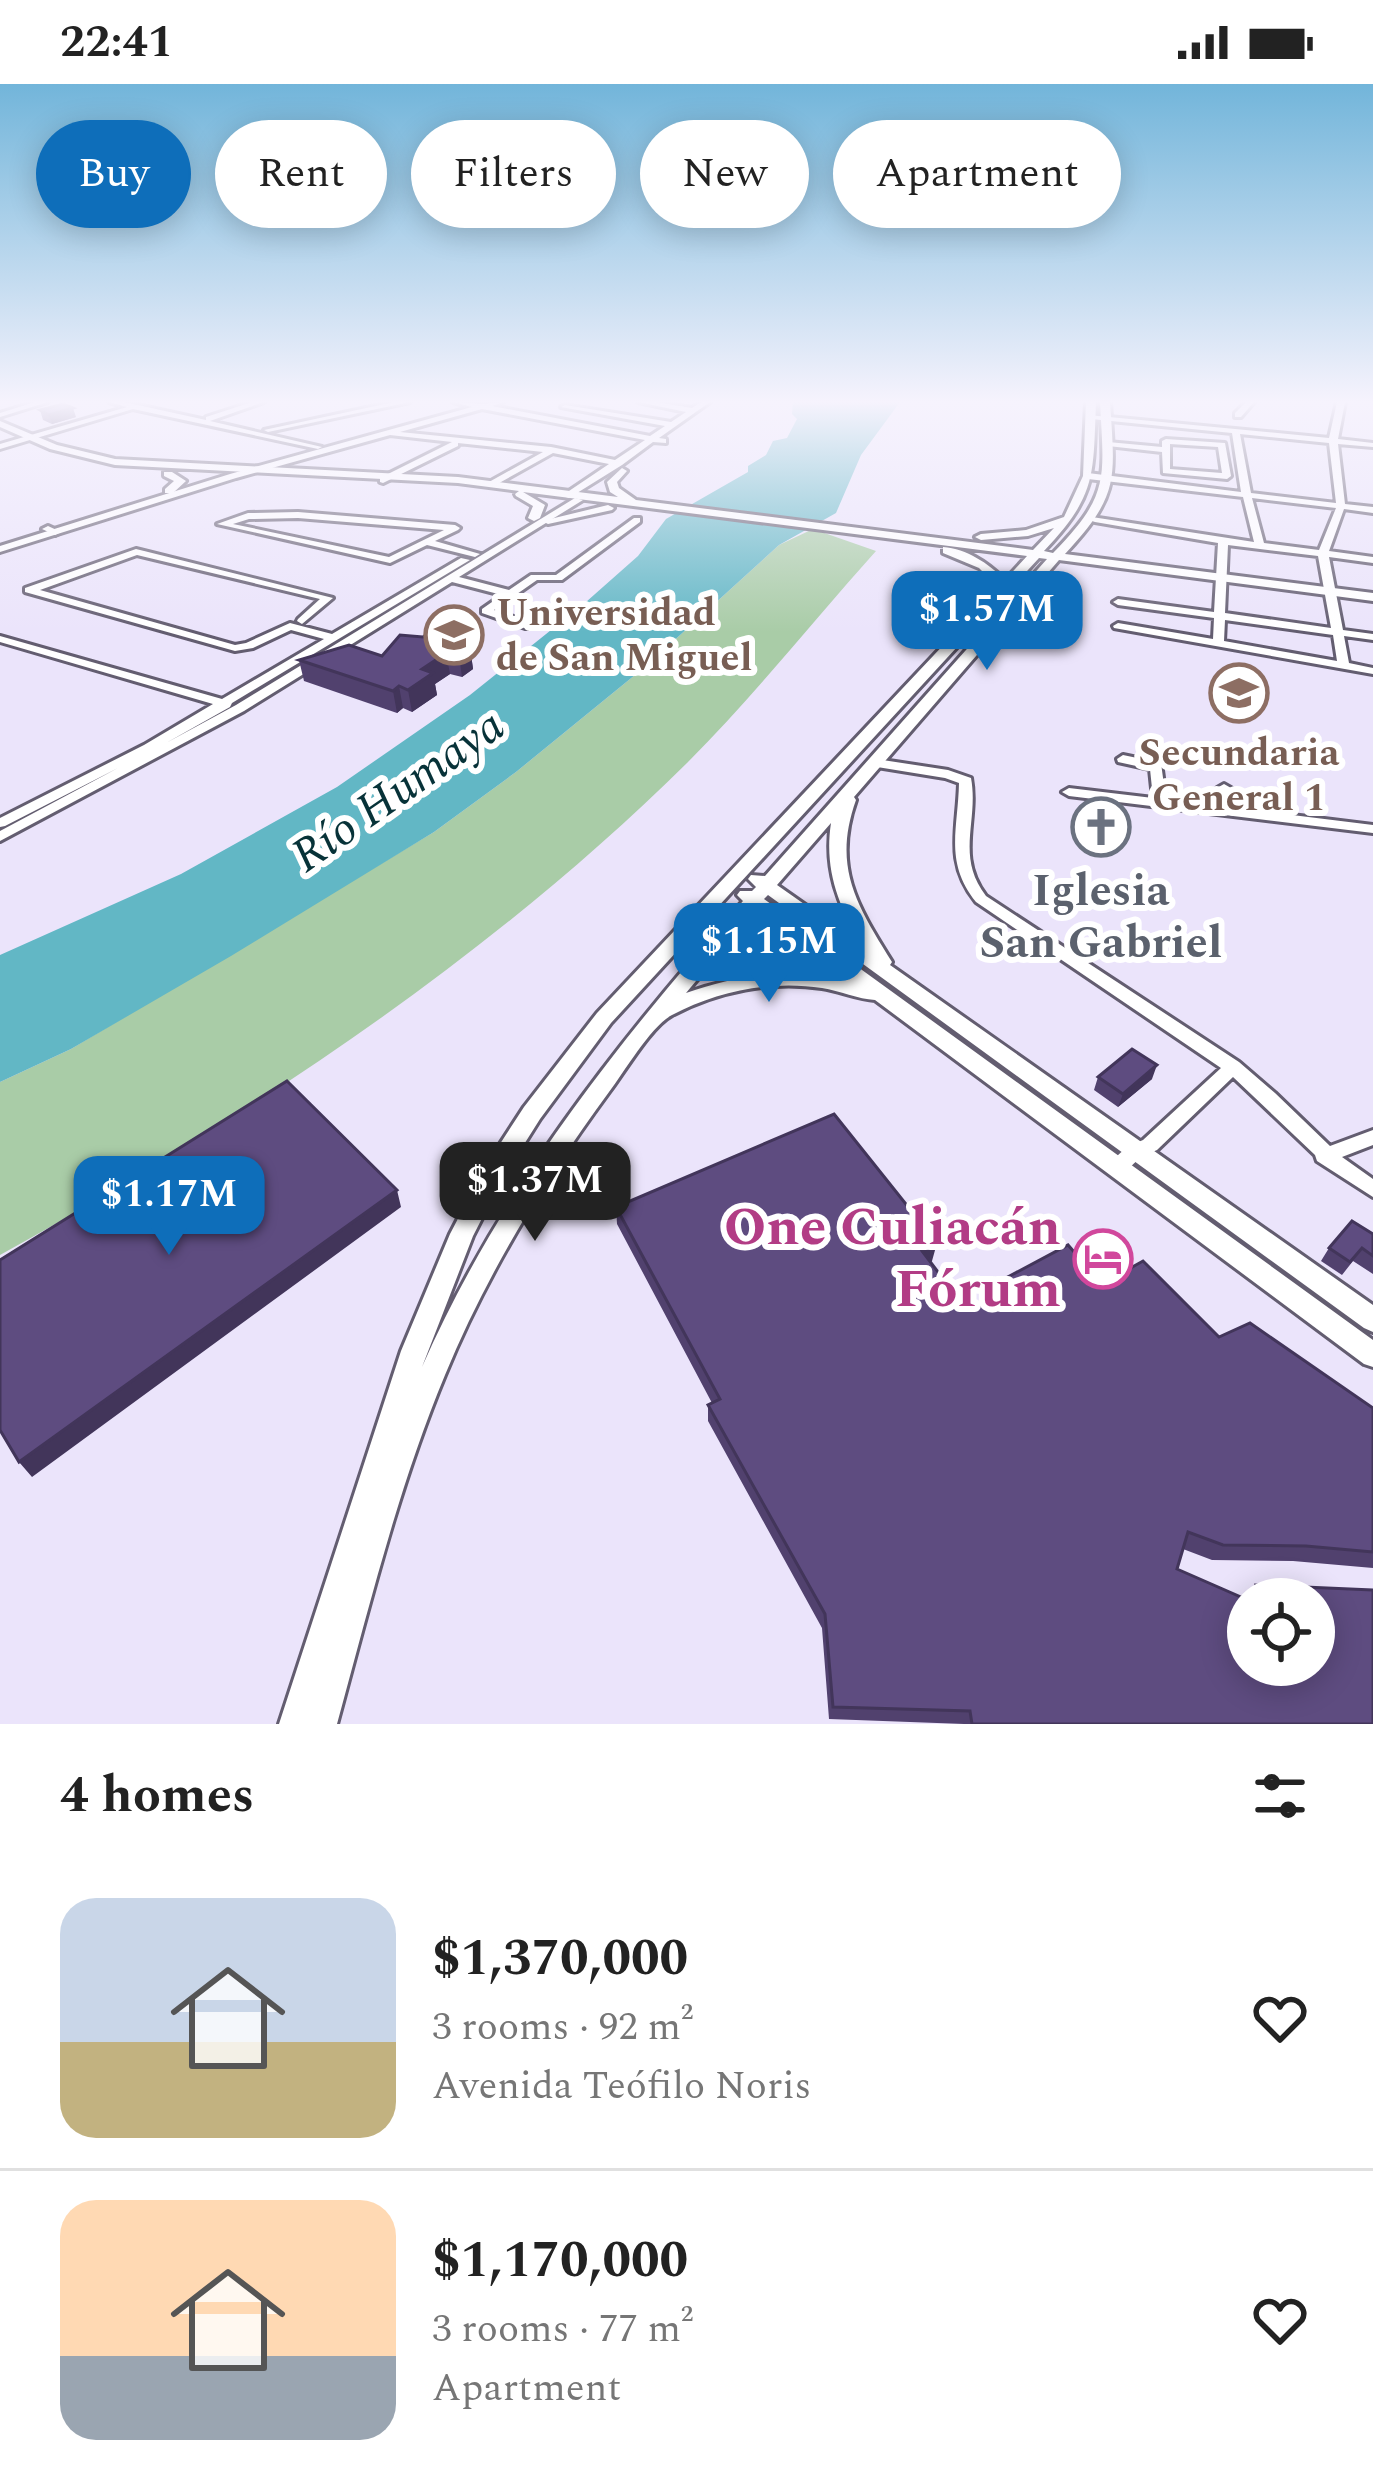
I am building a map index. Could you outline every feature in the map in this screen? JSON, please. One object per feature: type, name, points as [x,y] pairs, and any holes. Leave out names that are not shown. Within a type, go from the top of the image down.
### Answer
[{"type":"main road","points":[[169,491],[181,481],[176,479]]},
{"type":"main road","points":[[399,479],[1373,597]]},
{"type":"main road","points":[[409,479],[492,484],[574,498]]},
{"type":"main road","points":[[614,479],[614,490],[632,505]]},
{"type":"main road","points":[[321,1724],[343,1607],[414,1351],[486,1186],[532,1112],[596,1028],[876,763],[1049,559],[1087,479]]},
{"type":"main road","points":[[296,1724],[456,1322],[569,1129],[749,886],[1006,588],[1095,519],[1109,479]]},
{"type":"main road","points":[[515,492],[538,505],[541,520],[632,505]]},
{"type":"main road","points":[[908,538],[1014,535],[1069,518]]},
{"type":"main road","points":[[1081,534],[1098,549],[1148,570]]},
{"type":"main road","points":[[908,538],[971,558],[1006,588]]},
{"type":"main road","points":[[1049,559],[1103,564]]},
{"type":"main road","points":[[854,788],[836,833],[837,878],[889,988]]},
{"type":"main road","points":[[749,886],[889,988],[1370,1313]]},
{"type":"main road","points":[[652,1016],[730,982],[782,976],[889,988]]},
{"type":"main road","points":[[1138,1159],[1373,1355]]},
{"type":"street","points":[[51,530],[210,479]]},
{"type":"street","points":[[0,546],[217,479]]},
{"type":"street","points":[[492,484],[501,479]]},
{"type":"street","points":[[574,498],[604,479]]},
{"type":"street","points":[[0,823],[227,709],[339,636],[541,520],[604,479]]},
{"type":"street","points":[[1113,479],[1373,510]]},
{"type":"street","points":[[1244,479],[1260,546]]},
{"type":"street","points":[[1338,479],[1341,506],[1323,554],[1344,666]]},
{"type":"street","points":[[426,545],[454,527],[282,515],[222,524],[390,560],[426,545],[471,560]]},
{"type":"street","points":[[1095,519],[1222,542],[1373,560]]},
{"type":"street","points":[[529,626],[486,613],[536,577],[556,579],[637,520]]},
{"type":"street","points":[[1217,645],[1222,542]]},
{"type":"street","points":[[141,552],[327,597],[302,621],[339,636],[290,626],[235,648],[28,590],[141,552]]},
{"type":"street","points":[[0,837],[454,578],[471,560]]},
{"type":"street","points":[[454,578],[510,594]]},
{"type":"street","points":[[1118,602],[1373,637]]},
{"type":"street","points":[[1118,626],[1373,671]]},
{"type":"street","points":[[0,640],[227,709]]},
{"type":"street","points":[[0,649],[227,709]]},
{"type":"street","points":[[1123,758],[1156,766],[1160,803]]},
{"type":"street","points":[[876,763],[948,774],[966,782],[960,846],[965,880],[981,899],[1233,1067],[1270,1097],[1324,1156],[1373,1189]]},
{"type":"street","points":[[1224,788],[1228,811]]},
{"type":"street","points":[[1069,792],[1373,829]]},
{"type":"street","points":[[1138,1159],[1233,1067]]},
{"type":"street","points":[[1324,1156],[1373,1137]]},
{"type":"green space","points":[[813,529],[876,551],[712,737],[611,835],[447,970],[361,1032],[183,1149],[0,1255],[0,1082],[71,1049],[434,832],[646,666],[779,545]]},
{"type":"water","name":"Río Humaya","points":[[737,479],[851,479],[836,513],[779,545],[646,666],[434,832],[71,1049],[0,1082],[0,955],[181,874],[337,787],[470,695],[586,602],[638,556],[666,519]]},
{"type":"building","points":[[437,628],[464,638],[470,647],[459,656],[446,653],[422,669],[433,673],[408,690],[399,686],[393,691],[299,660],[349,645],[382,656],[400,635],[423,637]]},
{"type":"building","points":[[1132,1049],[1157,1065],[1123,1094],[1098,1077]]},
{"type":"building","points":[[287,1081],[397,1190],[19,1462],[0,1430],[0,1260]]},
{"type":"building","points":[[834,1114],[937,1243],[922,1251],[967,1310],[996,1300],[987,1288],[1068,1245],[1102,1284],[1143,1261],[1219,1337],[1250,1323],[1373,1408],[1373,1552],[1223,1545],[1188,1532],[1177,1569],[1227,1591],[1227,1686],[1335,1686],[1335,1588],[1373,1590],[1373,1724],[972,1724],[970,1711],[833,1707],[825,1614],[708,1405],[720,1399],[616,1207]]},
{"type":"building","points":[[1352,1221],[1373,1234],[1373,1256],[1362,1248],[1350,1262],[1329,1248]]},
{"type":"place","name":"Universidad de San Miguel","points":[[454,635]]},
{"type":"place","name":"Secundaria General 1","points":[[1239,693]]},
{"type":"place","name":"Iglesia San Gabriel","points":[[1101,827]]},
{"type":"place","name":"One Culiacán Fórum","points":[[1103,1259]]}]
